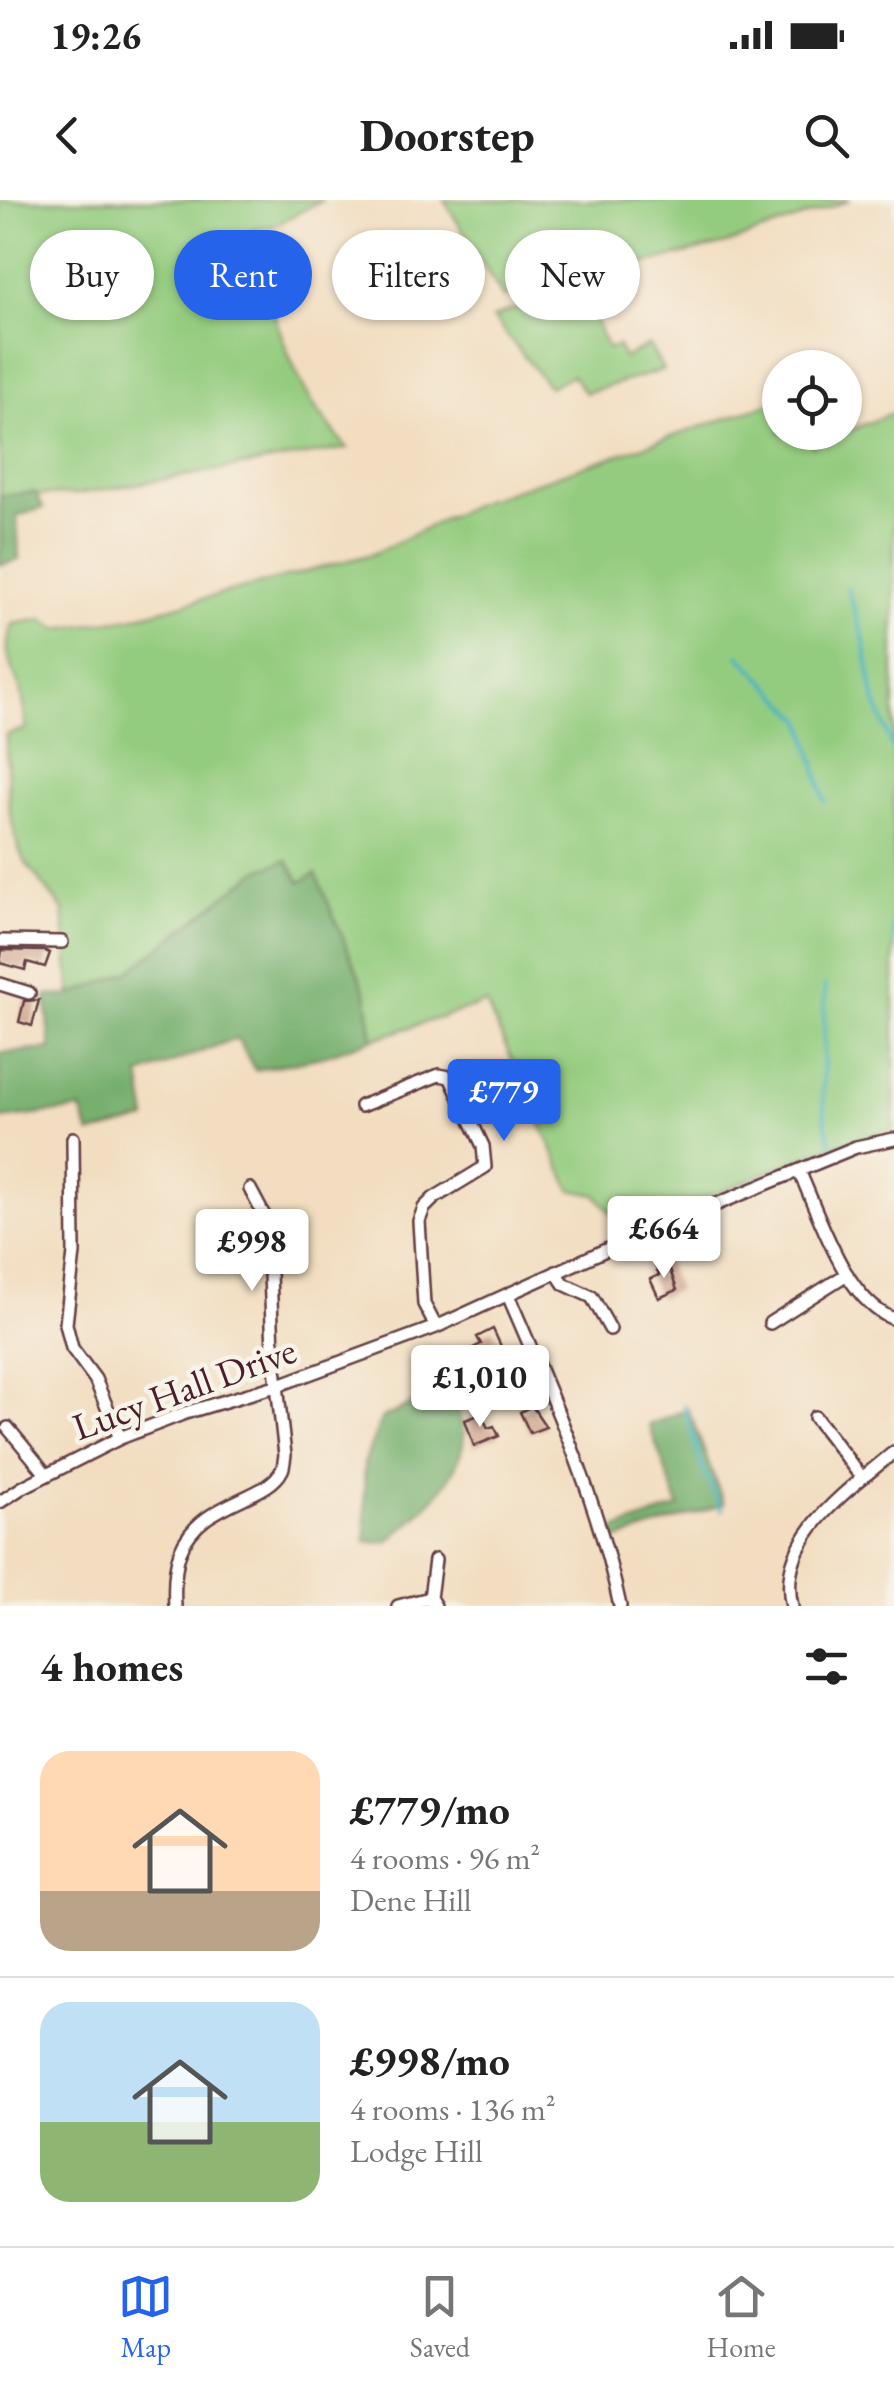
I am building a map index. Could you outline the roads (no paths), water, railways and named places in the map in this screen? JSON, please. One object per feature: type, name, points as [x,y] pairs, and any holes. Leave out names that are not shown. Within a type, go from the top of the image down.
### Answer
[{"type":"street","points":[[0,942],[62,942]]},
{"type":"street","points":[[0,984],[29,993]]},
{"type":"street","points":[[360,1106],[439,1075],[450,1077],[483,1146],[485,1168],[434,1198],[424,1208],[420,1221],[424,1304],[436,1328]]},
{"type":"street","points":[[73,1138],[74,1253],[66,1324],[72,1348],[94,1379],[120,1438]]},
{"type":"street","name":"Lucy Hall Drive","points":[[0,1502],[46,1474],[120,1438],[186,1413],[279,1386],[436,1328],[556,1272],[856,1147],[894,1139]]},
{"type":"street","points":[[800,1173],[846,1274],[868,1303],[894,1320]]},
{"type":"street","points":[[174,1606],[176,1564],[190,1534],[211,1515],[272,1482],[282,1471],[286,1438],[273,1350],[268,1223],[250,1189]]},
{"type":"street","points":[[556,1272],[564,1284],[592,1296],[610,1329]]},
{"type":"street","points":[[770,1323],[846,1274]]},
{"type":"street","points":[[508,1295],[578,1458],[606,1543],[620,1606]]},
{"type":"street","points":[[815,1417],[862,1478]]},
{"type":"street","points":[[8,1428],[46,1474]]},
{"type":"street","points":[[792,1606],[789,1594],[794,1558],[805,1534],[894,1452]]},
{"type":"street","points":[[398,1606],[432,1602],[435,1560]]},
{"type":"waterway","points":[[847,587],[863,636],[874,697],[894,752]]},
{"type":"waterway","points":[[739,655],[803,720],[825,802]]},
{"type":"waterway","points":[[894,908],[894,942]]},
{"type":"waterway","points":[[825,986],[823,1093],[831,1144]]},
{"type":"waterway","points":[[684,1405],[702,1466],[722,1510]]}]
